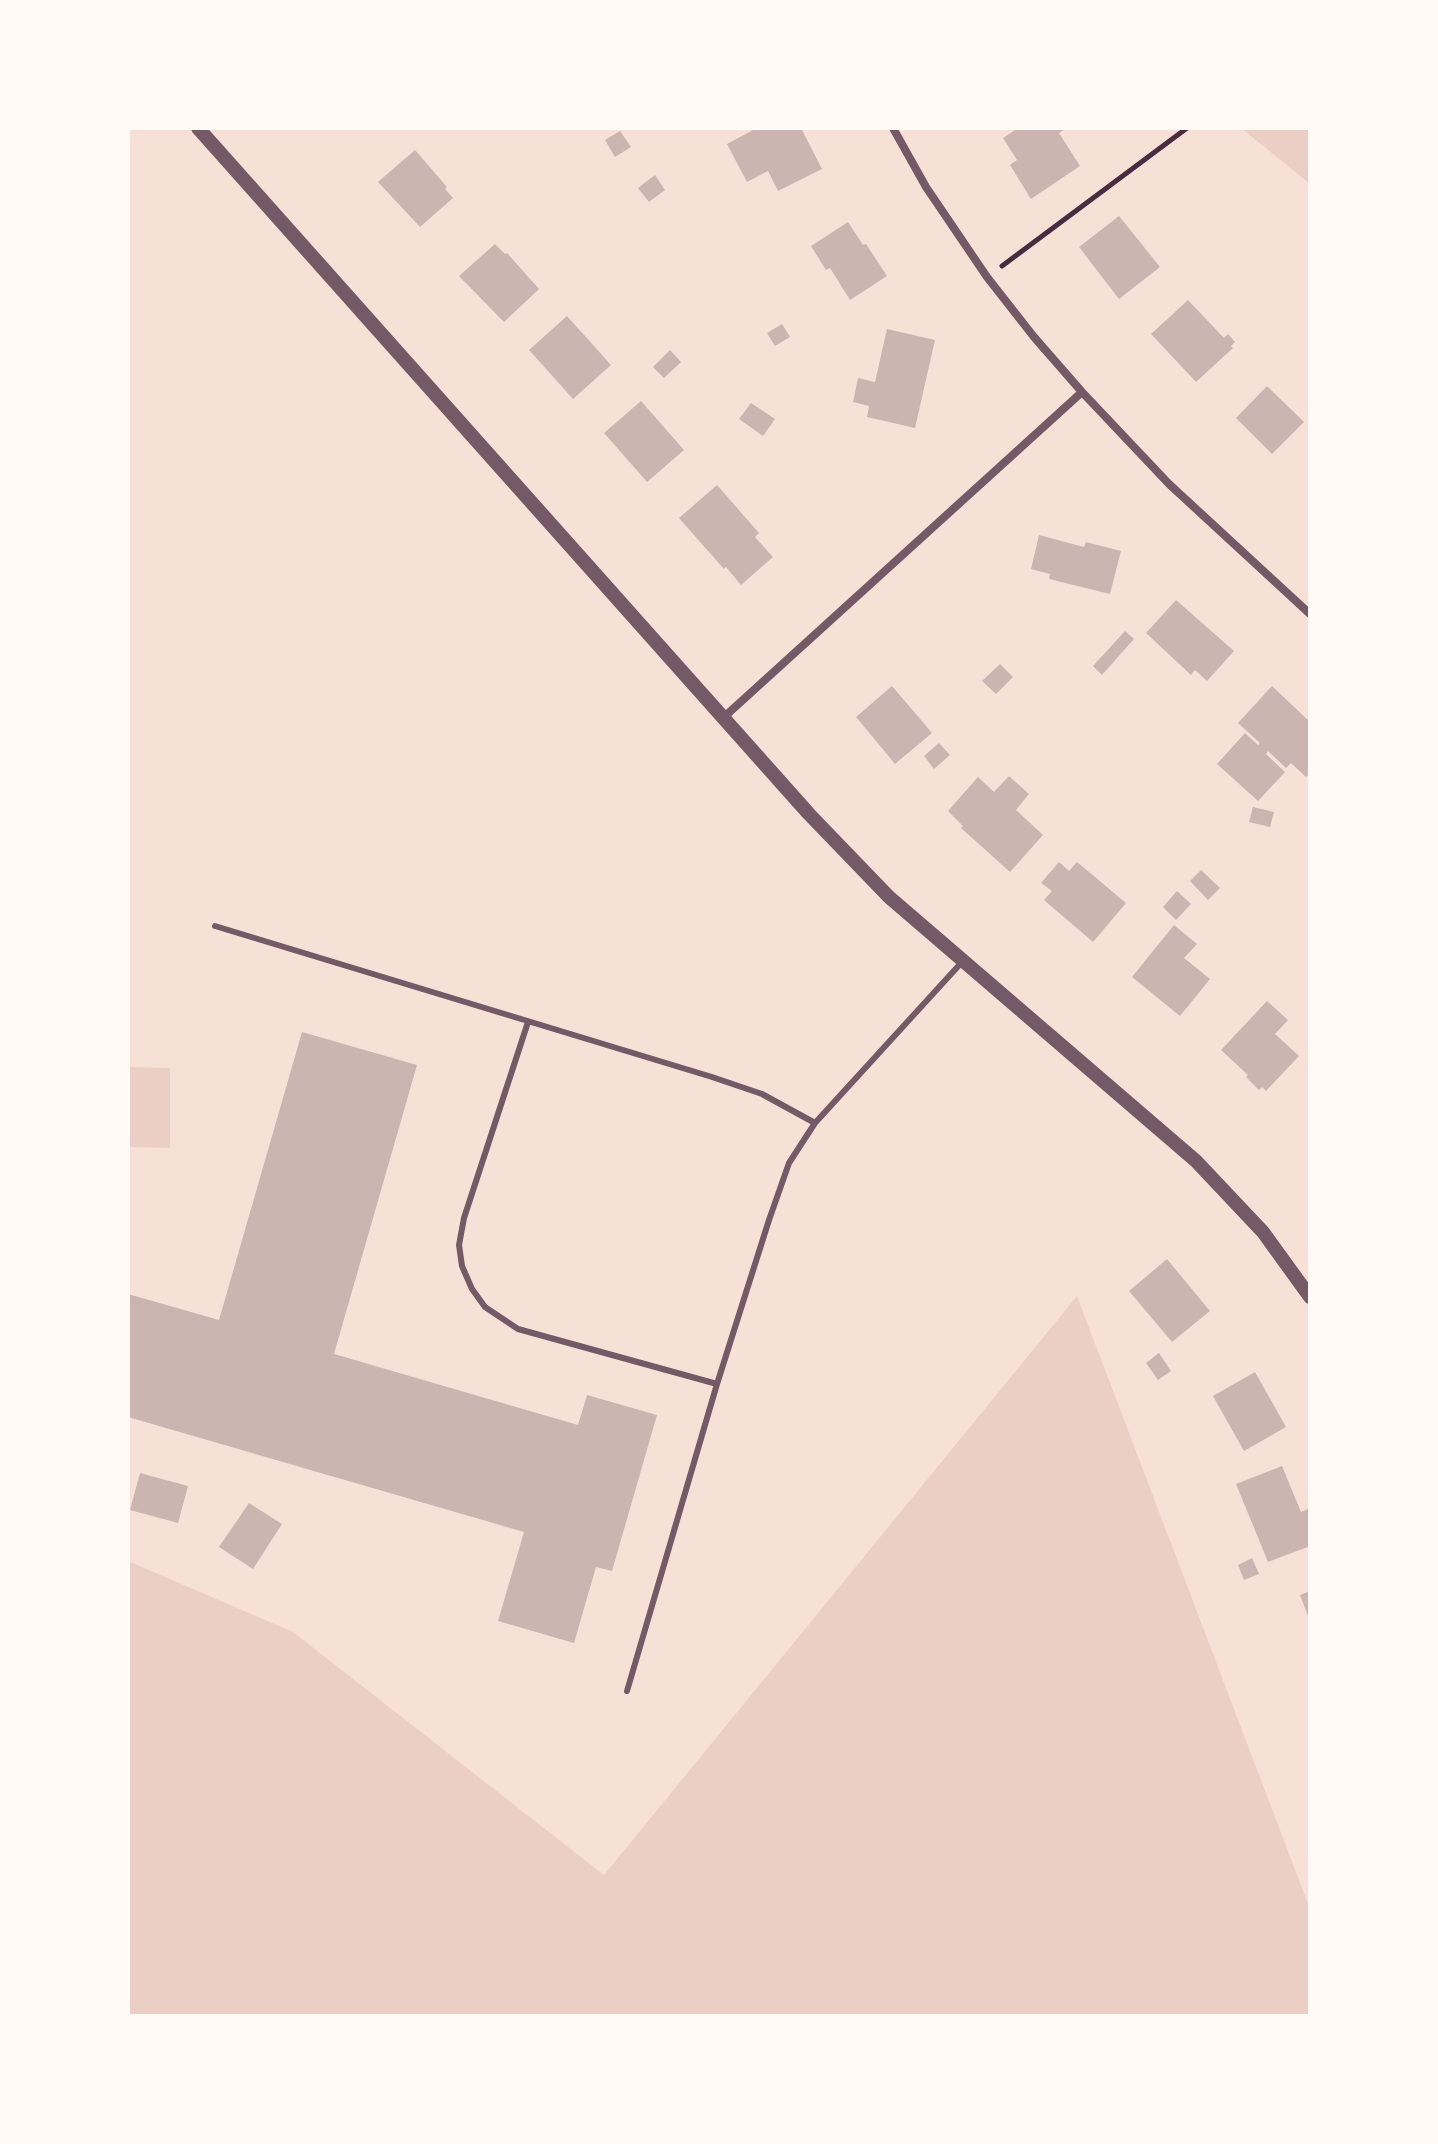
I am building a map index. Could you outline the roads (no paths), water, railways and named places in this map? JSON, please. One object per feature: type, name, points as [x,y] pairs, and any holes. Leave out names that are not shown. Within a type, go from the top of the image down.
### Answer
[{"type":"street","points":[[198,128],[809,814],[889,897],[1196,1161],[1263,1232],[1310,1297]]},
{"type":"street","points":[[893,128],[926,187],[987,277],[1034,337],[1169,484],[1310,614]]},
{"type":"street","points":[[723,718],[1082,392]]},
{"type":"lane","points":[[215,926],[750,1090],[815,1123]]},
{"type":"lane","points":[[627,1691],[717,1384],[789,1163],[815,1123],[962,962]]},
{"type":"lane","points":[[528,1022],[464,1218],[459,1245],[462,1266],[472,1289],[485,1307],[518,1329],[717,1384]]}]
